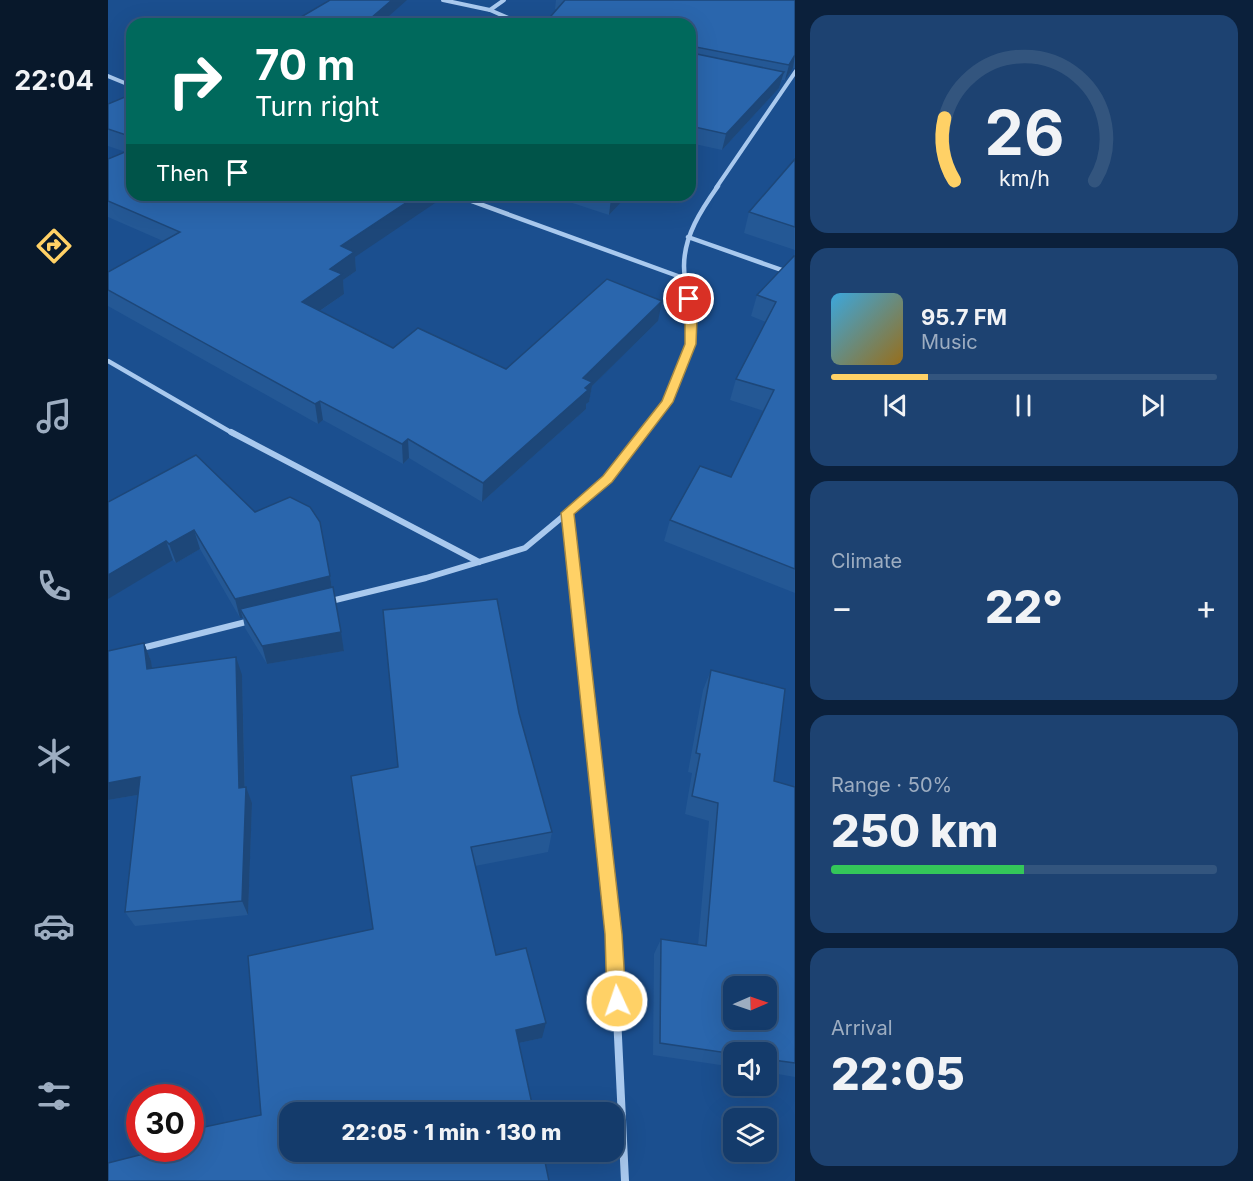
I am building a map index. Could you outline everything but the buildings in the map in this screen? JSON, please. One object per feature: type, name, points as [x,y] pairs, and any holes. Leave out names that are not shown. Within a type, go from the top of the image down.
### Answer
[{"type":"street","points":[[443,0],[490,10],[508,18]]},
{"type":"street","points":[[490,10],[504,0]]},
{"type":"street","points":[[324,603],[525,548],[608,479],[667,402],[691,344],[692,318],[684,266],[687,237],[702,209],[795,71]]},
{"type":"street","points":[[108,76],[126,84]]},
{"type":"street","points":[[775,83],[786,86]]},
{"type":"street","points":[[472,201],[686,279]]},
{"type":"street","points":[[687,237],[795,275]]},
{"type":"street","points":[[108,362],[206,419],[479,562]]},
{"type":"street","points":[[568,513],[613,934],[626,1181]]},
{"type":"street","points":[[131,651],[256,620]]},
{"type":"route","points":[[617,1001],[613,934],[568,513],[608,479],[667,402],[691,344],[692,318],[689,299]]}]
